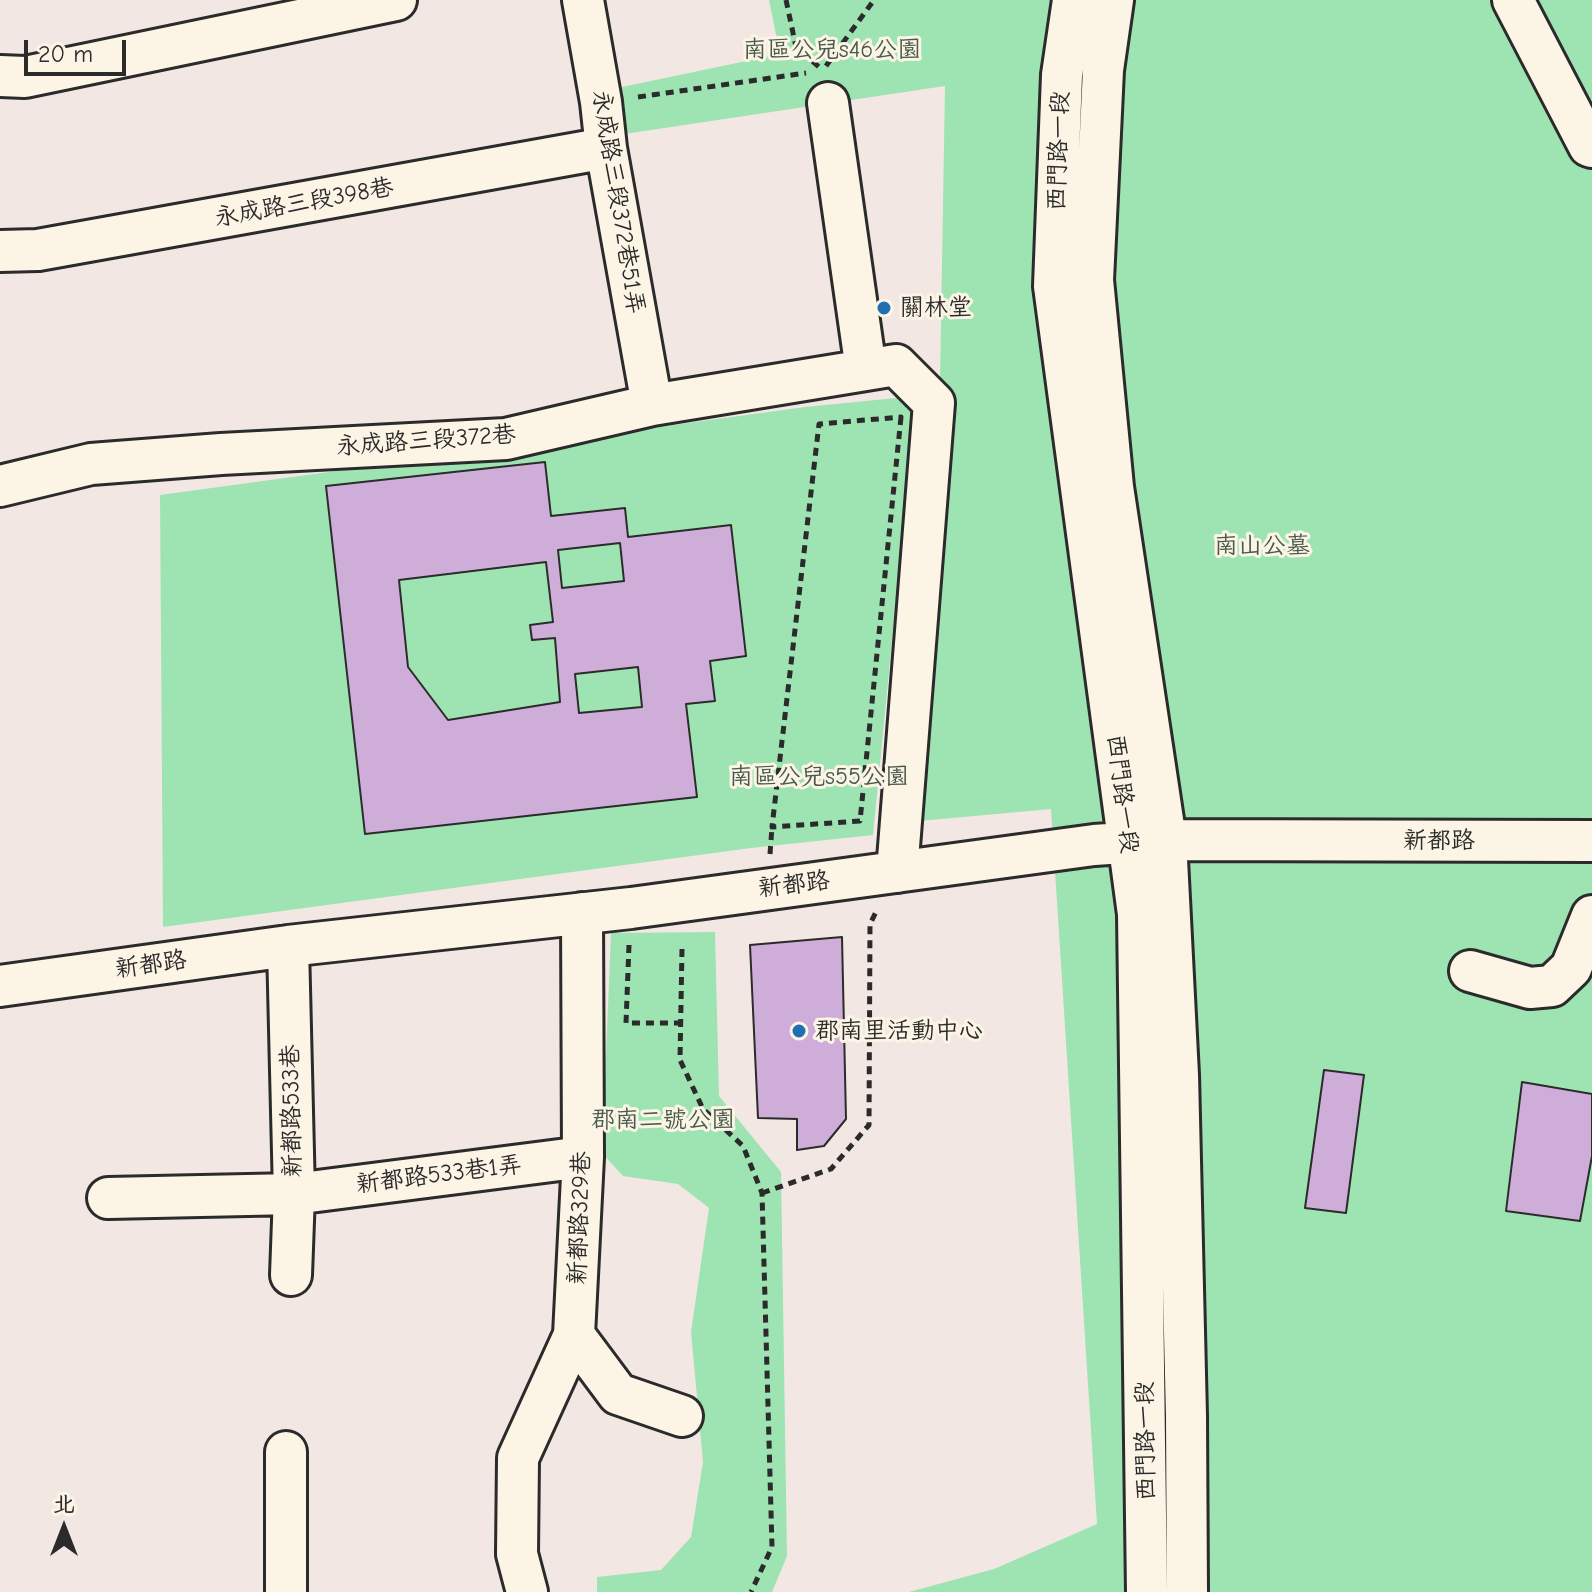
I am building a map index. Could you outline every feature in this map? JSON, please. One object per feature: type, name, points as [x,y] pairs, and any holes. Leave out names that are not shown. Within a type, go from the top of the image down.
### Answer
[{"type":"street","points":[[0,76],[25,77],[396,0]]},
{"type":"street","name":"永成路三段372巷51弄","points":[[583,0],[652,405]]},
{"type":"street","name":"西門路一段","points":[[1073,0],[1062,75],[1054,286],[1147,841],[1178,1075],[1187,1592]]},
{"type":"street","name":"西門路一段","points":[[1113,0],[1103,70],[1093,280],[1147,841],[1138,914],[1147,1592]]},
{"type":"street","points":[[1513,0],[1592,147]]},
{"type":"street","points":[[826,87],[881,368],[934,403],[897,872]]},
{"type":"street","name":"永成路三段398巷","points":[[0,251],[38,250],[606,148]]},
{"type":"street","name":"永成路三段372巷","points":[[0,486],[91,464],[506,439],[652,405],[881,368]]},
{"type":"street","name":"新都路","points":[[0,986],[288,946],[631,908],[1094,845],[1147,841],[1592,841]]},
{"type":"street","name":"新都路329巷","points":[[574,1335],[583,1157],[582,913]]},
{"type":"street","points":[[1470,971],[1530,988],[1552,986],[1571,968],[1592,916]]},
{"type":"street","name":"新都路533巷","points":[[288,946],[294,1194],[291,1275]]},
{"type":"street","name":"新都路533巷1弄","points":[[108,1198],[294,1194],[583,1157]]},
{"type":"street","points":[[527,1592],[517,1554],[518,1458],[574,1335],[618,1394],[682,1416]]},
{"type":"street","points":[[286,1452],[286,1592]]},
{"type":"path","points":[[786,0],[796,47],[826,87]]},
{"type":"path","points":[[826,87],[874,0]]},
{"type":"path","points":[[601,102],[826,87]]},
{"type":"path","points":[[901,417],[860,821],[772,827],[819,424],[901,417]]},
{"type":"path","points":[[762,1193],[831,1169],[869,1125],[870,924],[897,872]]},
{"type":"path","points":[[631,908],[626,1023],[680,1023]]},
{"type":"path","points":[[682,949],[680,1060],[703,1109],[743,1146],[762,1193],[772,1547],[751,1592]]},
{"type":"green space","name":"南山公墓","points":[[769,0],[1592,0],[1592,1592],[909,1592],[994,1569],[1097,1524],[1051,809],[919,821],[940,383],[945,86],[624,134],[622,87],[780,54]]},
{"type":"green space","name":"南區公兒s55公園","points":[[916,396],[873,835],[751,848],[163,927],[160,495],[805,407]]},
{"type":"green space","name":"郡南二號公園","points":[[715,932],[719,1096],[781,1172],[787,1556],[772,1592],[597,1592],[597,1577],[661,1570],[691,1537],[703,1462],[691,1332],[709,1208],[678,1184],[623,1176],[602,1153],[611,933]]},
{"type":"building","points":[[545,462],[551,516],[625,508],[628,537],[731,525],[746,656],[710,661],[715,701],[686,704],[697,797],[365,834],[326,486]],"holes":[[[620,543],[624,581],[562,588],[558,550]],[[546,562],[553,622],[530,625],[532,640],[555,638],[560,702],[448,720],[408,667],[399,580]],[[638,667],[642,707],[579,713],[575,674]]]},
{"type":"building","name":"郡南里活動中心","points":[[842,937],[846,1119],[824,1146],[797,1150],[797,1119],[758,1118],[750,945]]},
{"type":"building","points":[[1324,1070],[1364,1075],[1346,1213],[1305,1208]]},
{"type":"building","points":[[1522,1082],[1592,1094],[1592,1156],[1580,1221],[1506,1211]]},
{"type":"place","name":"關林堂","points":[[884,308]]},
{"type":"place","name":"郡南里活動中心","points":[[799,1031]]},
{"type":"park label","name":"南區公兒s46公園","points":[[832,50]]}]
